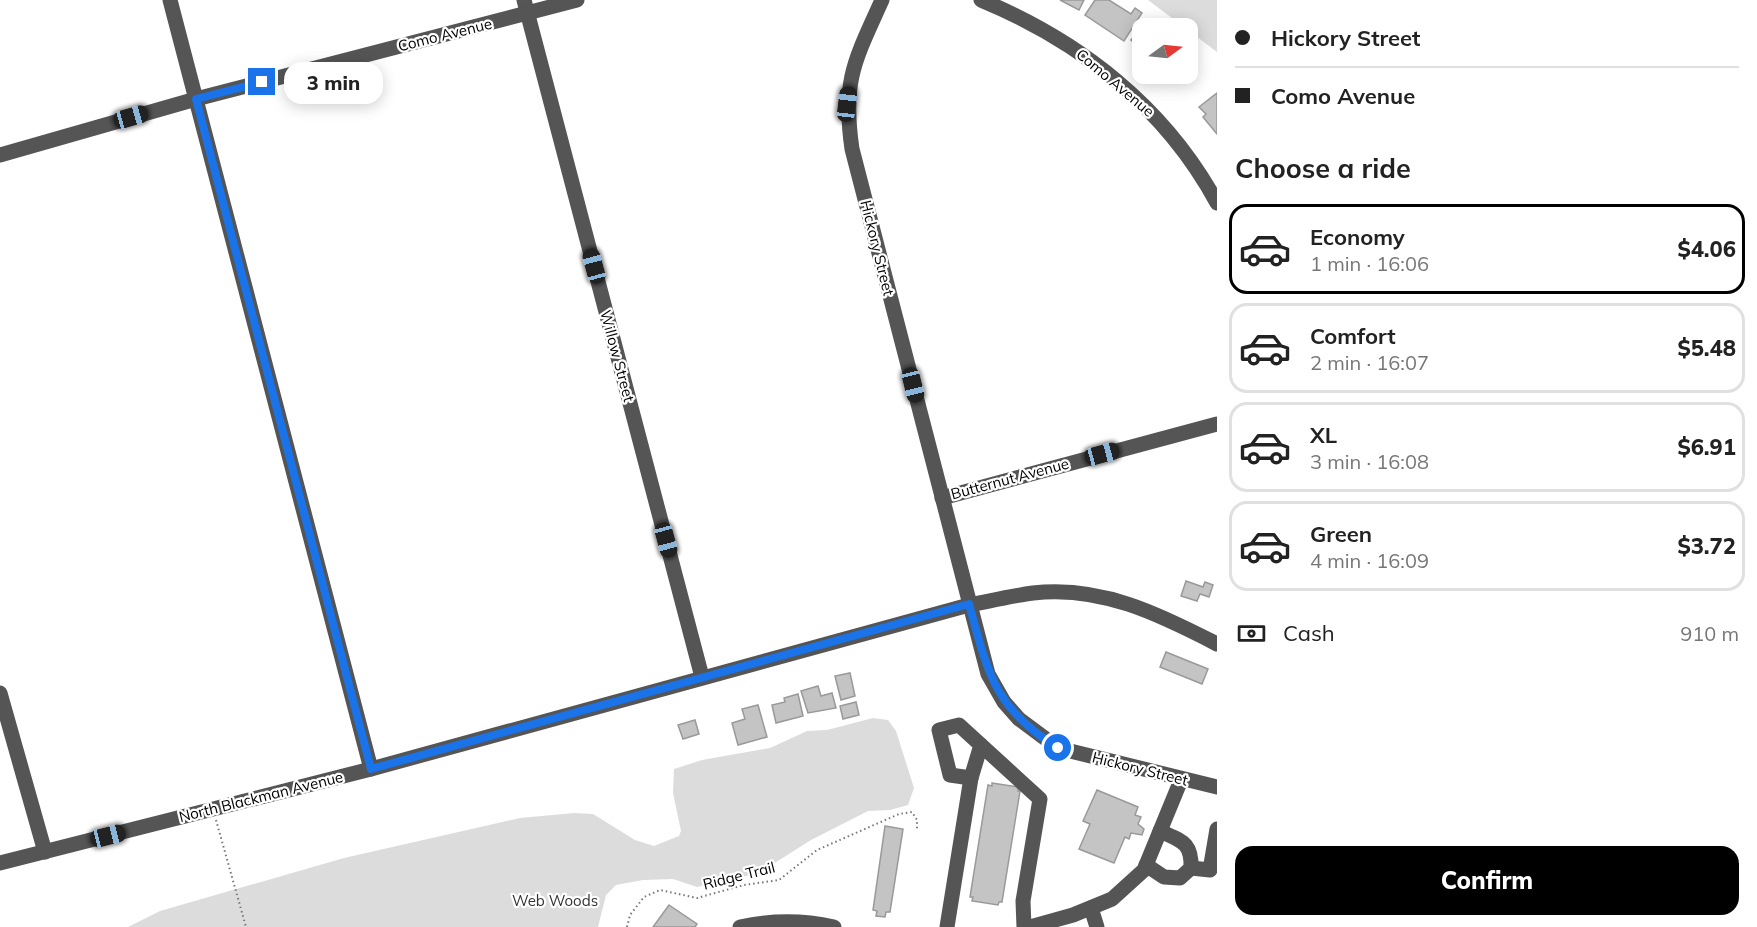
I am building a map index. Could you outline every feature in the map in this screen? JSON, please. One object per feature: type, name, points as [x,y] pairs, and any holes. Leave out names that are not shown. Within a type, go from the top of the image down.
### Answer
[{"type":"street","points":[[170,0],[371,769]]},
{"type":"street","name":"Como Avenue","points":[[0,155],[526,7],[577,0]]},
{"type":"street","name":"Hickory Street","points":[[882,0],[856,57],[847,104],[852,149],[988,674],[1004,702],[1019,719],[1058,748],[1217,787]]},
{"type":"street","name":"Como Avenue","points":[[981,0],[1060,39],[1127,89],[1170,133],[1201,174],[1217,203]]},
{"type":"street","name":"Willow Street","points":[[526,7],[702,677]]},
{"type":"street","name":"Butternut Avenue","points":[[942,498],[1217,424]]},
{"type":"street","name":"North Blackman Avenue","points":[[0,863],[371,769],[969,604],[1034,593],[1078,594],[1115,599],[1160,615],[1217,644]]},
{"type":"street","points":[[0,693],[45,852]]},
{"type":"street","points":[[971,778],[950,775],[939,730],[959,725],[1041,799],[1023,901],[1024,927]]},
{"type":"street","points":[[947,927],[971,778],[981,746]]},
{"type":"street","points":[[1030,927],[1112,899],[1146,865],[1164,829],[1181,780]]},
{"type":"street","points":[[1146,865],[1164,877],[1180,878],[1191,868],[1191,853],[1183,842],[1164,829]]},
{"type":"street","points":[[1191,868],[1210,870],[1217,830]]},
{"type":"street","points":[[1091,908],[1097,927]]},
{"type":"street","points":[[740,927],[768,920],[834,927]]},
{"type":"path","points":[[213,810],[246,927]]},
{"type":"path","name":"Ridge Trail","points":[[627,927],[630,915],[644,897],[660,890],[697,898],[744,885],[779,880],[817,850],[899,814],[912,812],[917,820],[917,830]]},
{"type":"green space","points":[[1148,0],[1217,0],[1217,52],[1198,38],[1198,18],[1172,18]]},
{"type":"green space","name":"Web Woods","points":[[873,718],[888,720],[896,731],[914,788],[908,805],[890,810],[868,811],[811,840],[759,873],[697,887],[673,879],[643,880],[616,885],[606,895],[598,927],[128,927],[160,911],[344,858],[520,818],[574,813],[593,814],[635,840],[654,846],[679,836],[681,831],[673,793],[674,769],[702,760],[770,748],[807,731],[827,730]]},
{"type":"building","points":[[1060,0],[1084,0],[1079,10]]},
{"type":"building","points":[[1095,0],[1109,0],[1131,14],[1135,8],[1142,13],[1139,18],[1132,18],[1132,29],[1124,41],[1085,15]]},
{"type":"building","points":[[1217,93],[1217,134],[1203,117],[1206,114],[1199,107]]},
{"type":"building","points":[[1186,581],[1203,587],[1205,582],[1213,585],[1209,597],[1200,594],[1197,601],[1181,596]]},
{"type":"building","points":[[1166,652],[1208,669],[1202,684],[1160,667]]},
{"type":"building","points":[[850,673],[855,696],[841,700],[835,676]]},
{"type":"building","points":[[818,686],[821,696],[832,693],[836,708],[808,713],[801,691]]},
{"type":"building","points":[[798,694],[803,716],[776,723],[772,705],[785,702],[784,698]]},
{"type":"building","points":[[856,702],[859,715],[843,719],[840,706]]},
{"type":"building","points":[[758,705],[767,737],[738,745],[732,723],[745,719],[742,709]]},
{"type":"building","points":[[695,720],[699,734],[683,739],[678,725]]},
{"type":"building","points":[[992,783],[1018,787],[1020,791],[1002,902],[998,905],[972,901],[973,897],[970,897],[988,785],[992,786]]},
{"type":"building","points":[[1097,790],[1138,807],[1135,815],[1141,817],[1138,824],[1144,829],[1142,835],[1131,833],[1129,839],[1125,837],[1114,863],[1079,849],[1090,824],[1083,821]]},
{"type":"building","points":[[885,826],[903,829],[890,912],[886,912],[885,917],[876,916],[877,911],[873,910]]},
{"type":"building","points":[[669,905],[697,924],[695,927],[653,927]]},
{"type":"route","points":[[262,82],[196,99],[371,769],[969,604],[988,674],[1004,702],[1019,719],[1058,748]]}]
